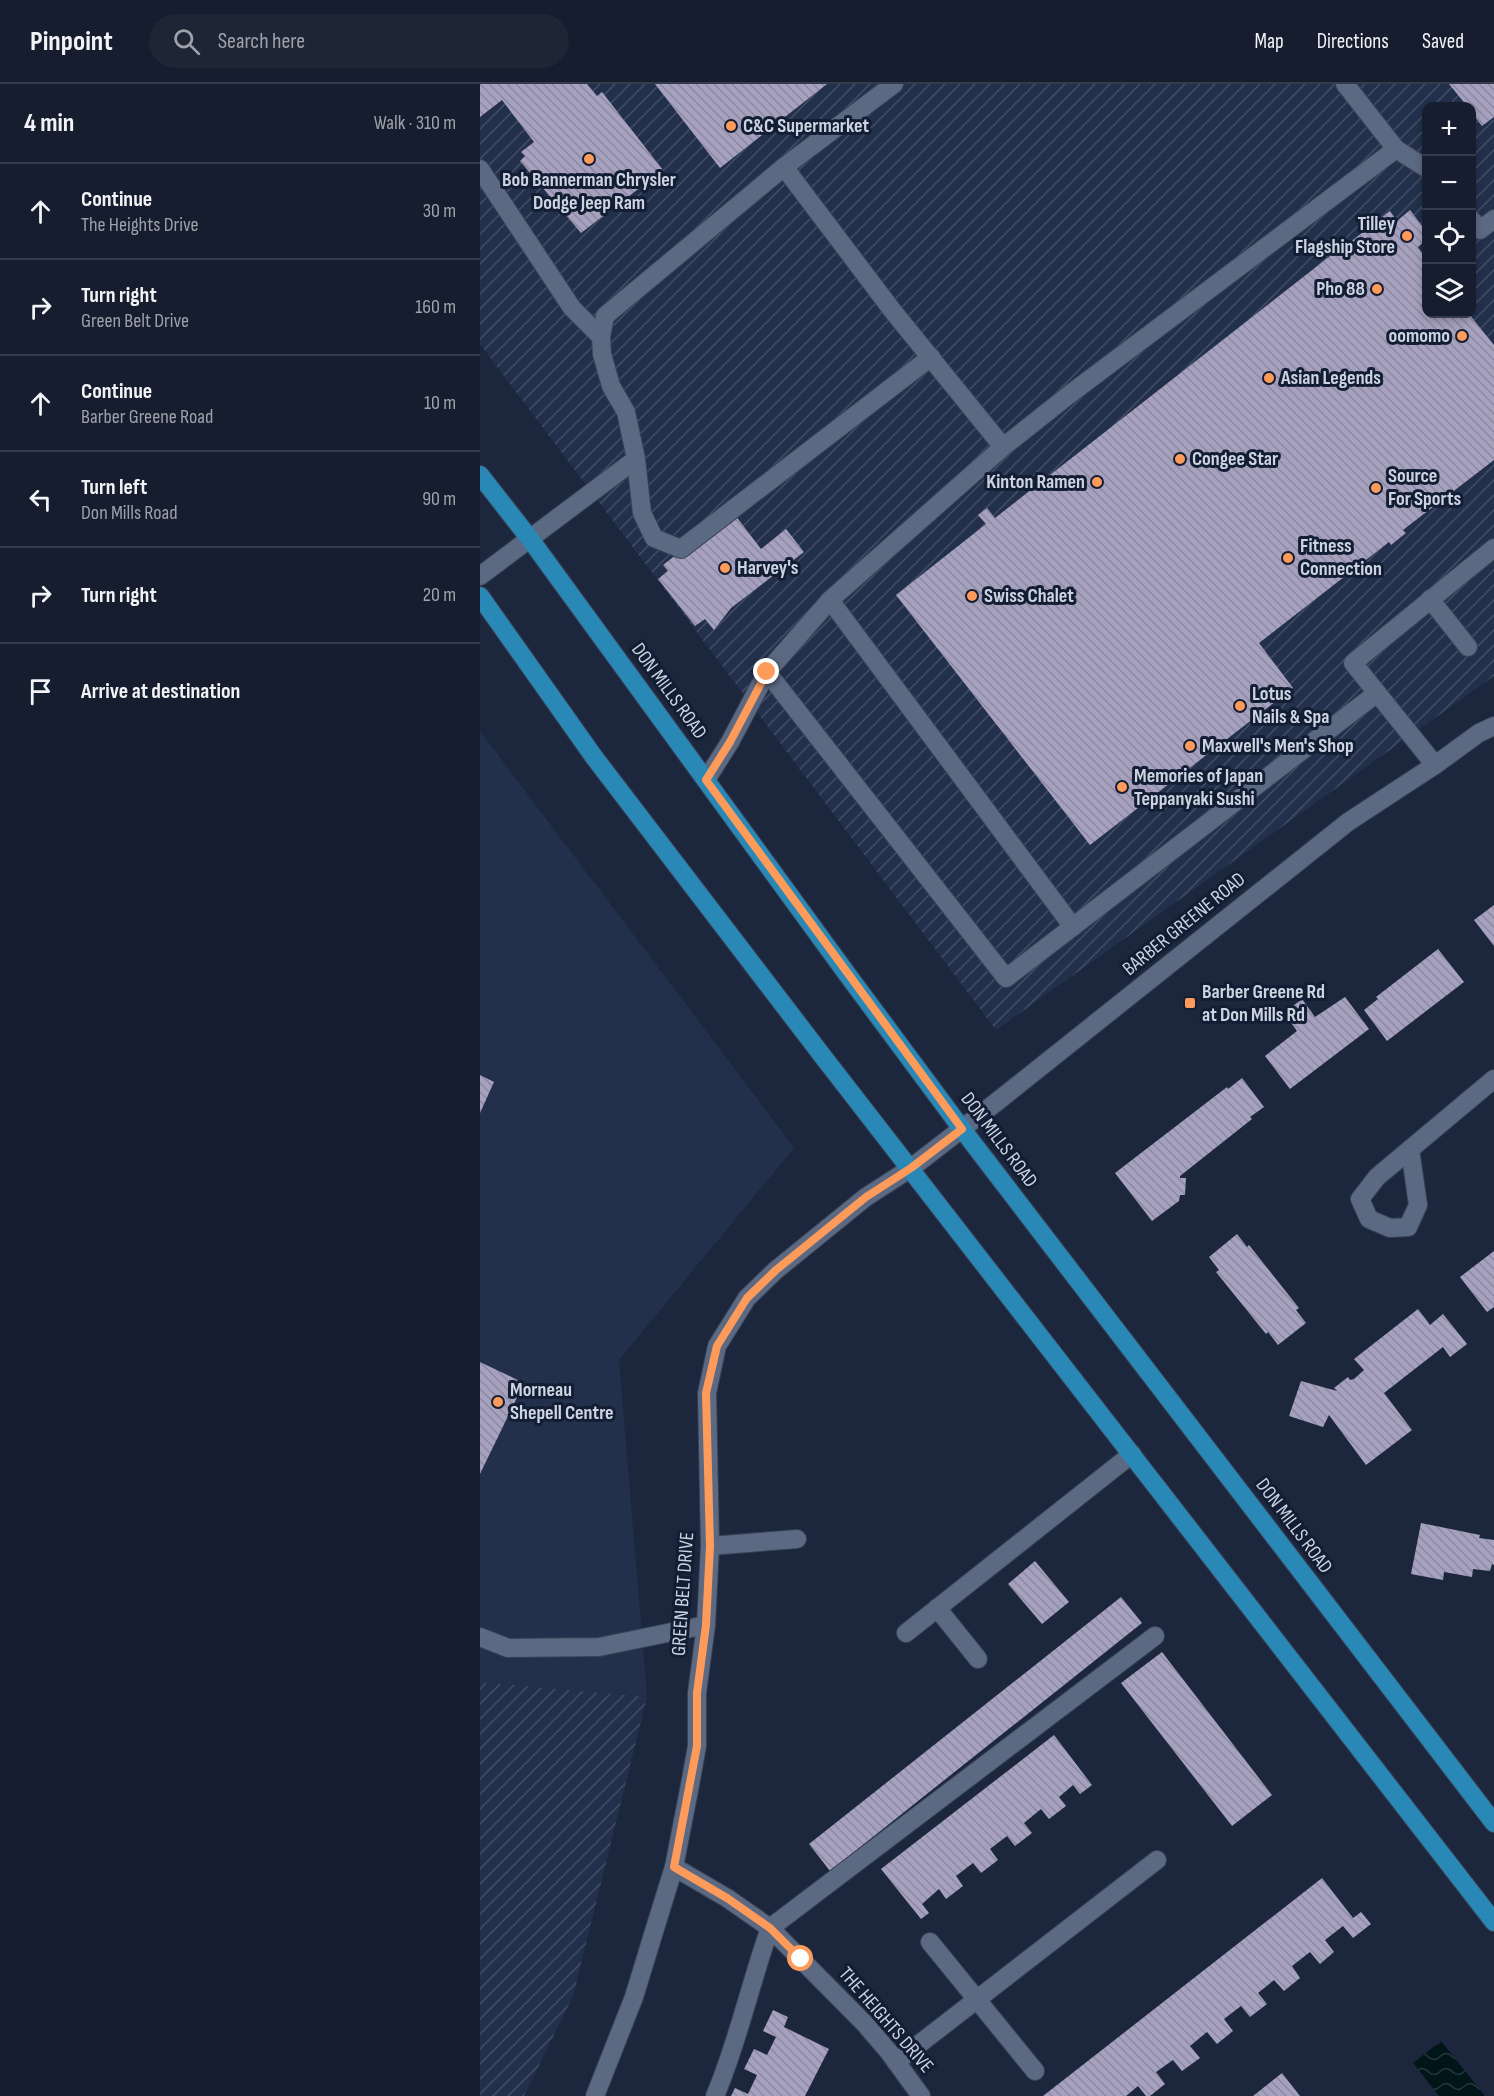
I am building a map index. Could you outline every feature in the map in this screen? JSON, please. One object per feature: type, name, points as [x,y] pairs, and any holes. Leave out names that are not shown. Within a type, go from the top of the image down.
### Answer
[{"type":"main road","name":"DON MILLS ROAD","points":[[480,475],[530,539],[962,1129],[1494,1823]]},
{"type":"main road","points":[[480,596],[594,757],[821,1054],[1494,1922]]},
{"type":"street","points":[[894,84],[784,167],[605,316],[601,337],[602,354],[611,386],[626,412],[636,459],[642,513],[654,538],[681,549],[931,357]]},
{"type":"street","points":[[1345,84],[1396,149],[1422,165]]},
{"type":"street","points":[[706,780],[730,742],[767,672],[830,600],[1003,447],[1396,149]]},
{"type":"street","points":[[784,167],[892,310],[1003,447]]},
{"type":"street","points":[[480,169],[572,308],[601,337]]},
{"type":"street","points":[[1476,225],[1480,230],[1494,219]]},
{"type":"street","points":[[480,576],[636,459]]},
{"type":"street","points":[[1435,765],[1353,663],[1494,548]]},
{"type":"street","points":[[1430,599],[1468,647]]},
{"type":"street","points":[[830,600],[1073,927]]},
{"type":"street","points":[[767,672],[1006,978],[1377,693]]},
{"type":"street","name":"BARBER GREENE ROAD","points":[[911,1168],[1348,822],[1479,733],[1494,726]]},
{"type":"street","points":[[1410,1149],[1494,1079]]},
{"type":"street","name":"GREEN BELT DRIVE","points":[[596,2096],[634,1997],[674,1867],[697,1746],[697,1693],[706,1625],[710,1546],[706,1393],[717,1346],[747,1298],[776,1270],[866,1197],[911,1168]]},
{"type":"street","points":[[906,1634],[1132,1454]]},
{"type":"street","points":[[710,1546],[797,1539]]},
{"type":"street","points":[[937,1608],[978,1659]]},
{"type":"street","points":[[480,1637],[508,1648],[599,1647],[706,1625]]},
{"type":"street","points":[[715,2096],[728,2065],[753,1974],[770,1928],[1155,1636]]},
{"type":"street","points":[[896,2062],[1157,1860]]},
{"type":"street","name":"THE HEIGHTS DRIVE","points":[[674,1867],[727,1898],[770,1928],[865,2024],[921,2096]]},
{"type":"street","points":[[930,1942],[1035,2071]]},
{"type":"shaded area","points":[[480,84],[1494,84],[1494,676],[996,1030],[480,344]]},
{"type":"shaded area","points":[[480,731],[794,1148],[619,1360],[647,1697],[480,1682]]},
{"type":"shaded area","points":[[480,1682],[647,1697],[573,1996],[524,2096],[480,2096]]},
{"type":"water","points":[[1441,2041],[1485,2096],[1439,2096],[1413,2063]]},
{"type":"building","name":"Bob Bannerman Chrysler Dodge Jeep Ram","points":[[480,84],[587,84],[597,96],[602,92],[663,170],[581,233],[520,161],[525,156],[521,152],[534,142],[502,100],[480,117]]},
{"type":"building","name":"C&C Supermarket","points":[[655,84],[827,84],[720,168]]},
{"type":"building","points":[[1449,84],[1494,84],[1494,117],[1482,126],[1476,118],[1476,102],[1464,102]]},
{"type":"building","points":[[1410,210],[1422,226],[1422,244],[1418,247],[1422,253],[1422,318],[1472,318],[1494,345],[1494,460],[1403,530],[1406,533],[1391,545],[1389,542],[1259,643],[1293,688],[1090,845],[896,595],[986,524],[978,515],[987,508],[995,518],[1390,211],[1397,221]]},
{"type":"building","name":"Harvey's","points":[[732,511],[761,549],[786,529],[804,552],[731,608],[714,630],[705,619],[695,626],[658,579],[668,571],[663,565]]},
{"type":"building","points":[[1494,905],[1494,946],[1474,920]]},
{"type":"building","points":[[1438,949],[1464,982],[1387,1041],[1364,1010],[1378,999],[1376,997]]},
{"type":"building","points":[[1345,997],[1369,1029],[1290,1089],[1265,1056],[1297,1031],[1284,1013],[1302,999],[1315,1017]]},
{"type":"building","points":[[480,1075],[494,1082],[480,1113]]},
{"type":"building","points":[[1242,1078],[1264,1107],[1180,1176],[1180,1178],[1186,1178],[1185,1195],[1180,1195],[1179,1201],[1152,1221],[1115,1173]]},
{"type":"building","points":[[1237,1234],[1247,1247],[1249,1245],[1299,1308],[1296,1310],[1306,1323],[1278,1345],[1268,1332],[1266,1334],[1216,1272],[1219,1270],[1209,1257]]},
{"type":"building","points":[[1494,1251],[1494,1307],[1487,1312],[1460,1277]]},
{"type":"building","points":[[1418,1309],[1430,1325],[1443,1314],[1467,1344],[1450,1357],[1443,1347],[1384,1393],[1412,1430],[1366,1465],[1329,1415],[1323,1427],[1289,1416],[1301,1381],[1337,1391],[1334,1388],[1348,1377],[1350,1380],[1354,1379],[1364,1370],[1354,1359]]},
{"type":"building","name":"Morneau Shepell Centre","points":[[480,1362],[524,1383],[480,1474]]},
{"type":"building","points":[[1421,1523],[1494,1540],[1494,1565],[1492,1564],[1490,1571],[1473,1569],[1472,1577],[1444,1572],[1443,1580],[1411,1574]]},
{"type":"building","points":[[1035,1561],[1069,1602],[1042,1624],[1008,1584]]},
{"type":"building","points":[[1121,1597],[1142,1623],[830,1871],[809,1844]]},
{"type":"building","points":[[1162,1652],[1272,1795],[1232,1826],[1121,1683]]},
{"type":"building","points":[[1054,1735],[1092,1785],[1080,1794],[1073,1785],[1059,1797],[1066,1806],[1049,1819],[1041,1809],[1024,1823],[1032,1833],[1015,1846],[1007,1836],[990,1849],[998,1860],[981,1873],[973,1863],[956,1876],[963,1886],[946,1899],[939,1889],[922,1904],[929,1913],[921,1919],[881,1869]]},
{"type":"building","points":[[1322,1878],[1353,1918],[1361,1912],[1371,1924],[1353,1938],[1343,1926],[1325,1940],[1334,1952],[1320,1964],[1310,1952],[1292,1966],[1300,1978],[1284,1991],[1274,1980],[1258,1993],[1267,2004],[1250,2017],[1241,2006],[1224,2019],[1233,2031],[1217,2044],[1207,2032],[1190,2046],[1200,2058],[1182,2071],[1173,2060],[1156,2072],[1165,2084],[1150,2096],[1146,2096],[1138,2086],[1126,2096],[1043,2096]]},
{"type":"building","points":[[773,2010],[788,2017],[784,2027],[829,2049],[805,2096],[731,2096],[735,2088],[748,2094],[757,2075],[744,2069],[754,2049],[767,2055],[776,2037],[763,2031]]},
{"type":"building","points":[[1282,2073],[1300,2096],[1253,2096]]},
{"type":"place","name":"C&C Supermarket","points":[[731,126]]},
{"type":"place","name":"Bob Bannerman Chrysler Dodge Jeep Ram","points":[[589,159]]},
{"type":"place","name":"Tilley Flagship Store","points":[[1407,236]]},
{"type":"place","name":"Pho 88","points":[[1377,289]]},
{"type":"place","name":"oomomo","points":[[1462,336]]},
{"type":"place","name":"Asian Legends","points":[[1269,378]]},
{"type":"place","name":"Congee Star","points":[[1180,459]]},
{"type":"place","name":"Kinton Ramen","points":[[1097,482]]},
{"type":"place","name":"Source For Sports","points":[[1376,488]]},
{"type":"place","name":"Fitness Connection","points":[[1288,558]]},
{"type":"place","name":"Harvey's","points":[[725,568]]},
{"type":"place","name":"Swiss Chalet","points":[[972,596]]},
{"type":"place","name":"Lotus Nails & Spa","points":[[1240,706]]},
{"type":"place","name":"Maxwell's Men's Shop","points":[[1190,746]]},
{"type":"place","name":"Memories of Japan Teppanyaki Sushi","points":[[1122,787]]},
{"type":"place","name":"Barber Greene Rd at Don Mills Rd","points":[[1190,1003]]},
{"type":"place","name":"Morneau Shepell Centre","points":[[498,1402]]},
{"type":"route","points":[[767,672],[730,742],[706,780],[962,1129],[911,1168],[866,1197],[776,1270],[747,1298],[717,1346],[706,1393],[710,1546],[706,1625],[697,1693],[697,1746],[674,1867],[727,1898],[770,1928],[801,1959]]}]
